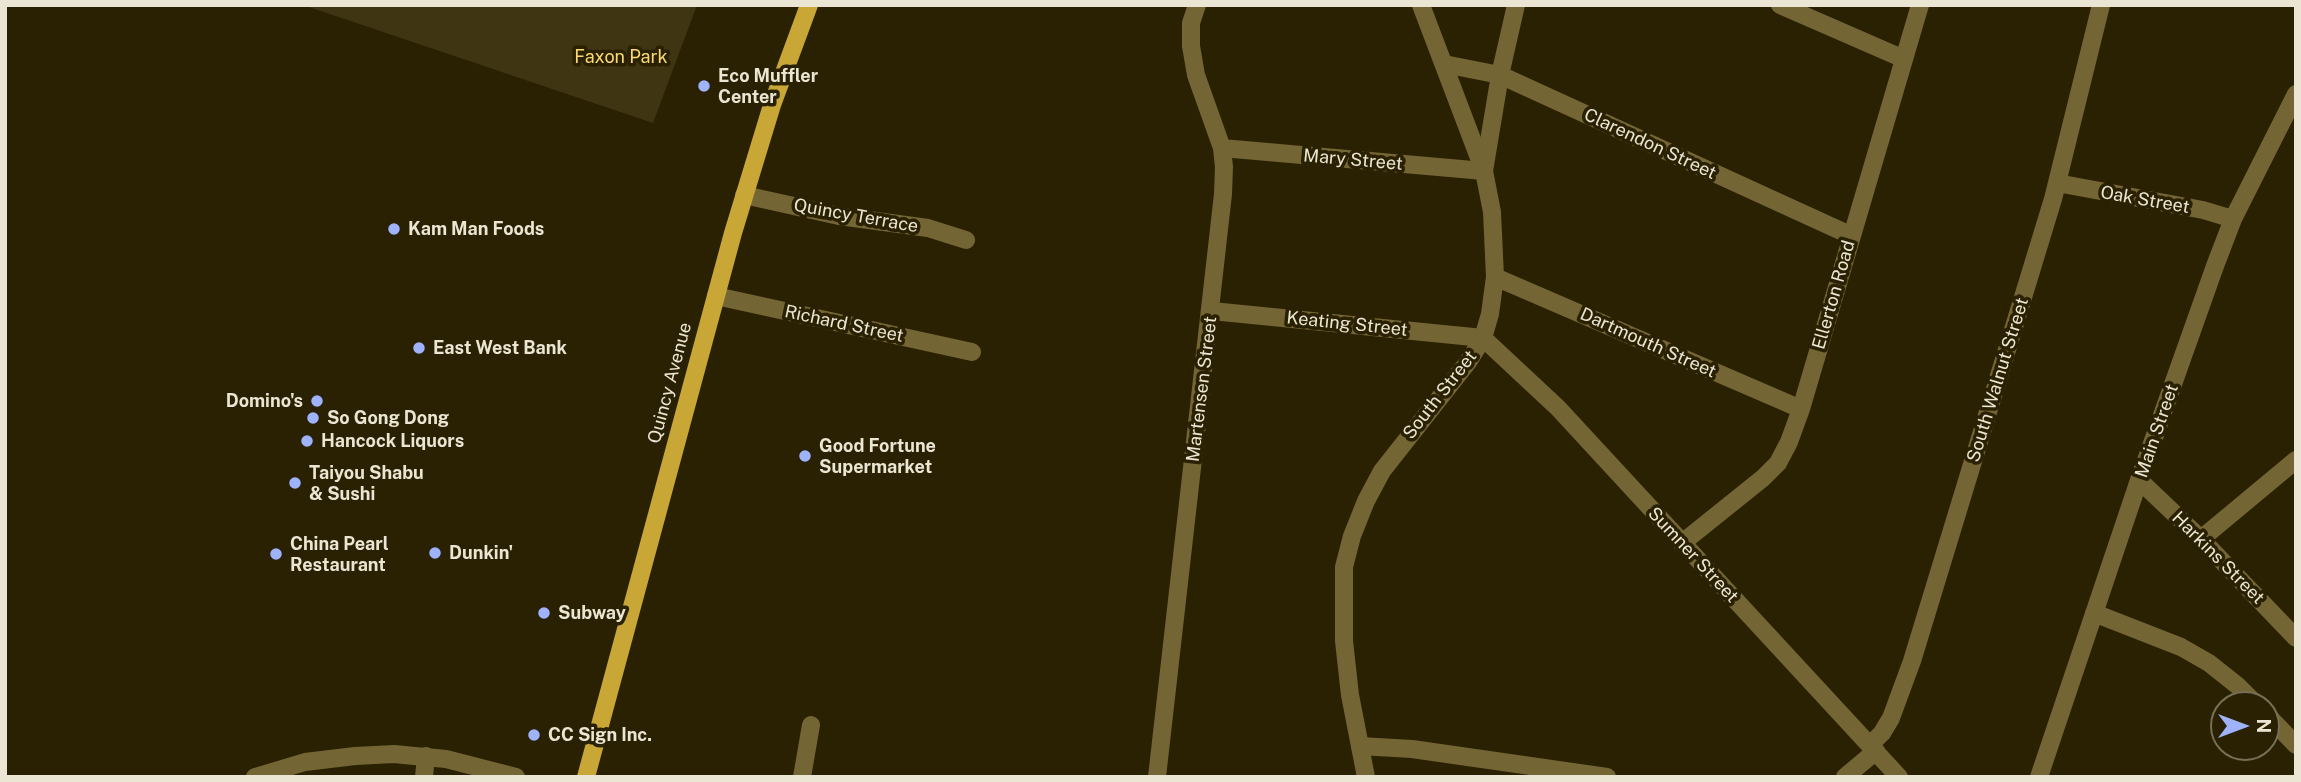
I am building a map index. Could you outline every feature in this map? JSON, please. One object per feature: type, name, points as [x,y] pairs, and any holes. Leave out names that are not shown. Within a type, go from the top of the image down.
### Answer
[{"type":"main road","name":"Quincy Avenue","points":[[586,777],[744,195],[782,76],[809,5]]},
{"type":"street","name":"Martensen Street","points":[[1157,777],[1212,311],[1223,194],[1222,148],[1196,75],[1191,46],[1191,23],[1197,5]]},
{"type":"street","points":[[1421,5],[1484,172]]},
{"type":"street","name":"South Street","points":[[1366,777],[1350,695],[1344,641],[1345,567],[1352,537],[1366,501],[1382,471],[1466,365],[1483,338],[1490,314],[1495,276],[1492,212],[1484,172],[1500,75],[1516,5]]},
{"type":"street","points":[[1780,5],[1904,60]]},
{"type":"street","name":"Ellerton Road","points":[[1682,544],[1763,478],[1778,463],[1789,442],[1801,410],[1920,5]]},
{"type":"street","name":"South Walnut Street","points":[[1844,777],[1873,748],[1886,727],[1908,673],[2057,183],[2101,5]]},
{"type":"street","name":"Clarendon Street","points":[[1444,64],[1500,75],[1852,236]]},
{"type":"street","name":"Main Street","points":[[2039,777],[2139,480],[2233,219],[2296,94]]},
{"type":"street","name":"Mary Street","points":[[1222,148],[1484,172]]},
{"type":"street","name":"Oak Street","points":[[2057,183],[2203,210],[2233,219]]},
{"type":"street","name":"Quincy Terrace","points":[[744,195],[839,216],[928,228],[966,240]]},
{"type":"street","name":"Dartmouth Street","points":[[1495,276],[1801,410]]},
{"type":"street","name":"Richard Street","points":[[716,296],[972,352]]},
{"type":"street","name":"Keating Street","points":[[1212,311],[1483,338]]},
{"type":"street","name":"Sumner Street","points":[[1483,338],[1558,408],[1899,777]]},
{"type":"street","points":[[2201,539],[2296,460]]},
{"type":"street","name":"Harkins Street","points":[[2139,480],[2201,539],[2296,638]]},
{"type":"street","points":[[2094,613],[2181,647],[2209,663],[2243,691]]},
{"type":"street","points":[[802,777],[811,725]]},
{"type":"street","points":[[2280,729],[2296,745]]},
{"type":"street","points":[[1360,746],[1412,749],[1607,777]]},
{"type":"street","points":[[255,777],[305,762],[394,754],[466,763],[516,777]]},
{"type":"street","points":[[424,777],[426,756]]},
{"type":"green space","name":"Faxon Park","points":[[303,5],[697,5],[653,123]]},
{"type":"place","name":"Eco Muffler Center","points":[[704,86]]},
{"type":"place","name":"Kam Man Foods","points":[[394,229]]},
{"type":"place","name":"East West Bank","points":[[419,348]]},
{"type":"place","name":"Domino's","points":[[317,401]]},
{"type":"place","name":"So Gong Dong","points":[[313,418]]},
{"type":"place","name":"Hancock Liquors","points":[[307,441]]},
{"type":"place","name":"Good Fortune Supermarket","points":[[805,456]]},
{"type":"place","name":"Taiyou Shabu & Sushi","points":[[295,483]]},
{"type":"place","name":"Dunkin'","points":[[435,553]]},
{"type":"place","name":"China Pearl Restaurant","points":[[276,554]]},
{"type":"place","name":"Subway","points":[[544,613]]},
{"type":"place","name":"CC Sign Inc.","points":[[534,735]]}]
